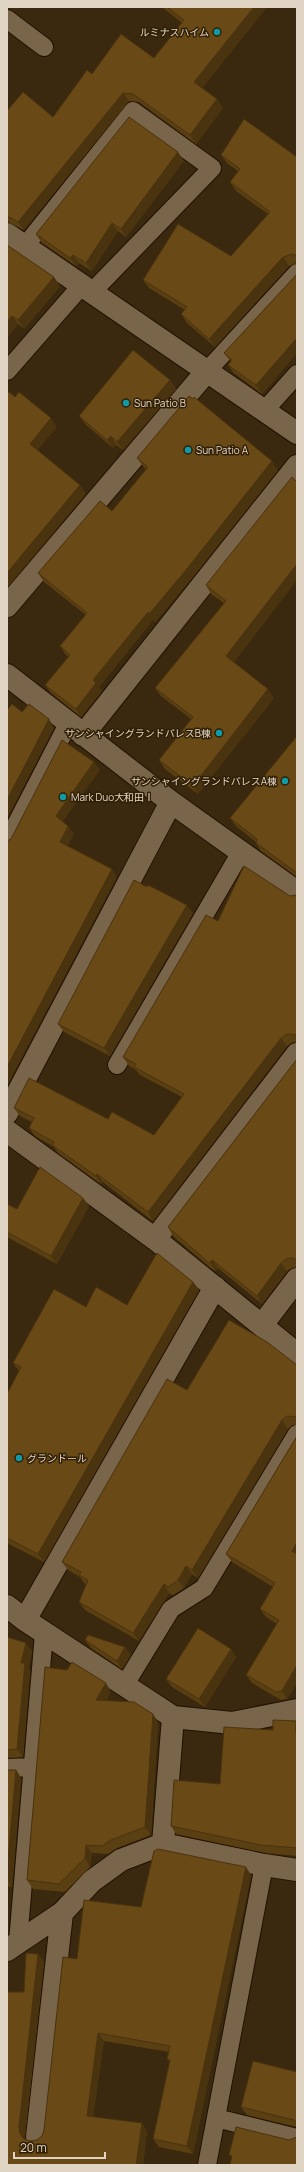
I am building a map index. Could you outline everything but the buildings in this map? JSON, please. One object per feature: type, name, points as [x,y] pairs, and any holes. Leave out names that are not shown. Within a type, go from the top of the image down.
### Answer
[{"type":"street","points":[[7,234],[297,433]]},
{"type":"street","points":[[7,606],[207,372]]},
{"type":"street","points":[[75,729],[297,466]]},
{"type":"street","points":[[7,676],[171,802],[297,892]]},
{"type":"street","points":[[7,1113],[171,802]]},
{"type":"street","points":[[155,1239],[297,1054]]},
{"type":"street","points":[[7,1130],[155,1239],[262,1324],[297,1354]]},
{"type":"street","points":[[262,1324],[297,1279]]},
{"type":"street","points":[[25,1620],[215,1287]]},
{"type":"street","points":[[7,1606],[25,1620],[173,1717],[232,1723],[297,1710]]},
{"type":"street","points":[[163,1844],[173,1717]]},
{"type":"street","points":[[13,1946],[62,1913],[92,1881],[121,1860],[163,1844],[264,1865],[297,1870]]},
{"type":"street","points":[[36,2137],[62,1913]]},
{"type":"lane","points":[[7,18],[44,47]]},
{"type":"lane","points":[[7,371],[87,289],[212,168],[133,112],[25,246]]},
{"type":"lane","points":[[207,372],[297,272]]},
{"type":"lane","points":[[264,411],[297,374]]},
{"type":"lane","points":[[7,842],[75,729]]},
{"type":"lane","points":[[117,1065],[241,852]]},
{"type":"lane","points":[[124,1686],[171,1609],[204,1588],[297,1434]]},
{"type":"lane","points":[[13,1946],[44,1632]]},
{"type":"lane","points":[[7,1768],[31,1767]]},
{"type":"lane","points":[[207,2165],[264,1865]]},
{"type":"lane","points":[[216,2118],[297,2138]]},
{"type":"place","name":"ルミナスハイム","points":[[217,32]]},
{"type":"place","name":"Sun Patio B","points":[[126,403]]},
{"type":"place","name":"Sun Patio A","points":[[188,450]]},
{"type":"place","name":"サンシャイングランドパレスB棟","points":[[219,733]]},
{"type":"place","name":"サンシャイングランドパレスA棟","points":[[285,781]]},
{"type":"place","name":"Mark Duo大和田Ⅰ","points":[[63,797]]},
{"type":"place","name":"グランドール","points":[[19,1458]]}]
